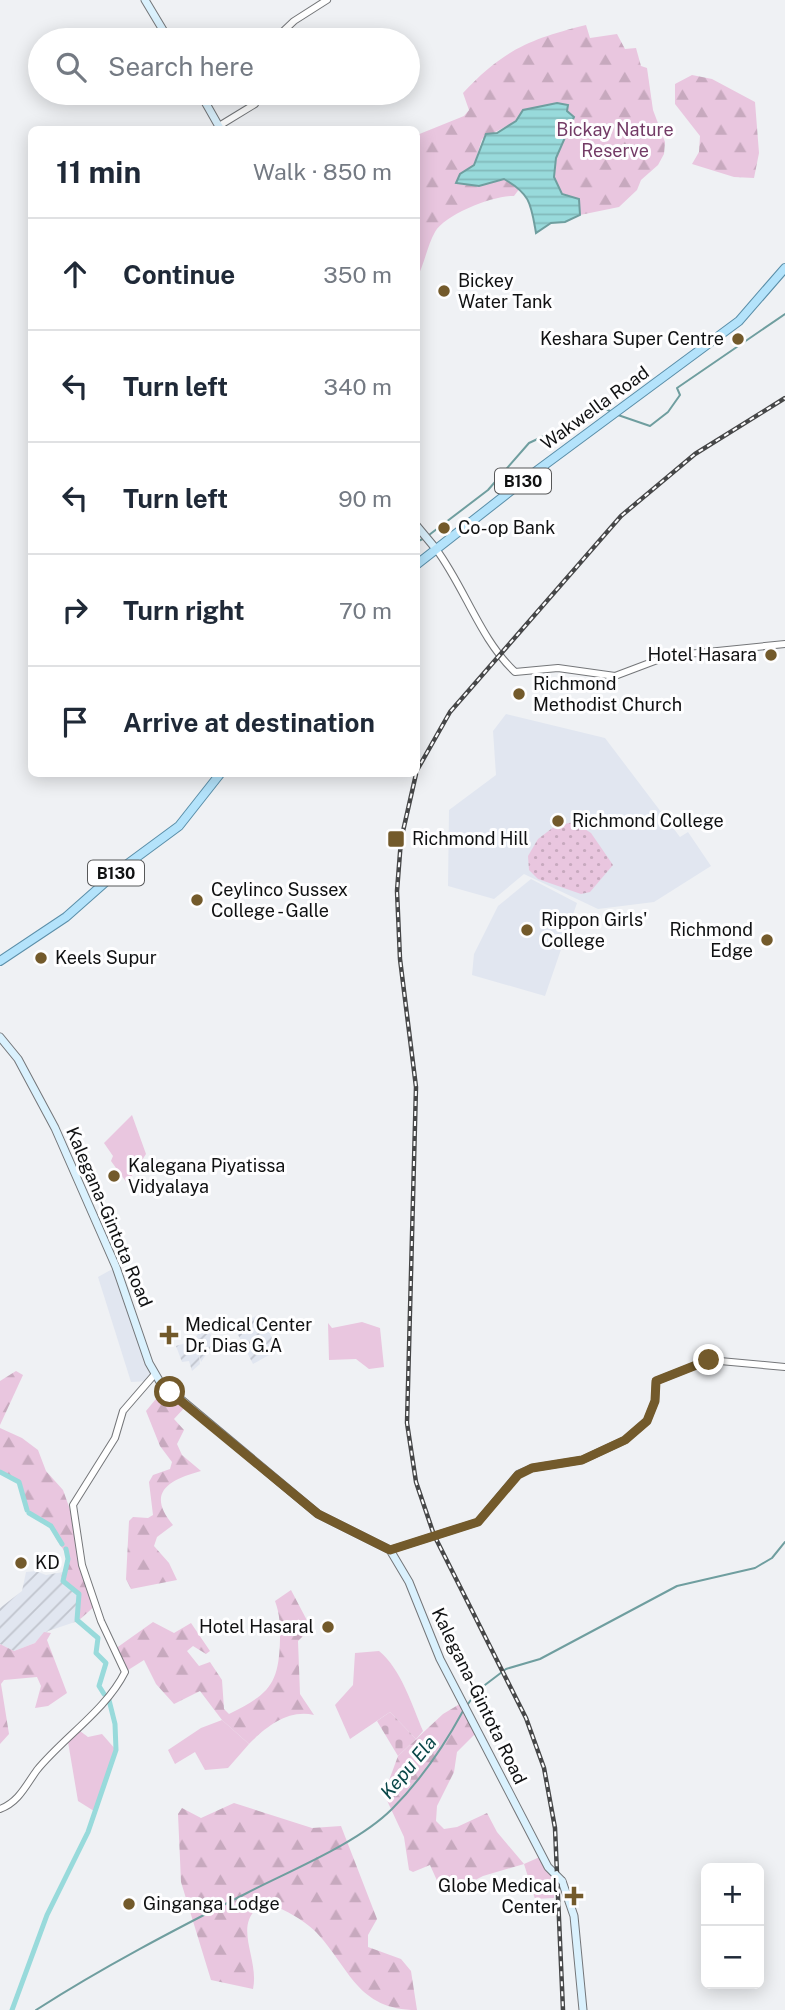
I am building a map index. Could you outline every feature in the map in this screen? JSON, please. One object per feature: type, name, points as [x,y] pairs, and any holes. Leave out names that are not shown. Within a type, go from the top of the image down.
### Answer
[{"type":"main road","points":[[145,0],[162,28]]},
{"type":"main road","points":[[208,105],[219,126]]},
{"type":"main road","name":"Wakwella Road","points":[[420,562],[739,321],[785,268]]},
{"type":"main road","points":[[420,530],[436,550]]},
{"type":"main road","name":"B130","points":[[0,961],[66,917],[118,871],[179,826],[218,777]]},
{"type":"main road","name":"Kalegana-Gintota Road","points":[[0,1037],[18,1059],[55,1128],[102,1240],[117,1267],[155,1374],[186,1406],[318,1514],[390,1550],[409,1582],[440,1659],[548,1867],[559,1878],[573,1916],[583,2010]]},
{"type":"street","points":[[287,28],[327,0]]},
{"type":"street","points":[[223,126],[254,105]]},
{"type":"street","points":[[436,550],[461,584],[496,652],[515,672],[558,668],[615,676],[668,656],[785,644]]},
{"type":"street","points":[[390,1550],[478,1522],[518,1475],[532,1468],[582,1460],[625,1440],[647,1421],[655,1401],[656,1381],[709,1360],[785,1367]]},
{"type":"street","points":[[0,1809],[13,1803],[54,1750],[104,1700],[125,1672],[101,1621],[82,1565],[73,1505],[115,1438],[123,1411],[155,1374]]},
{"type":"shaded area","name":"Richmond College","points":[[506,714],[605,738],[680,837],[688,832],[711,866],[654,902],[598,909],[524,874],[494,899],[448,886],[449,810],[496,775],[493,731]]},
{"type":"shaded area","name":"Rippon Girls' College","points":[[531,879],[577,903],[545,996],[472,975],[474,954],[498,906]]},
{"type":"shaded area","points":[[116,1267],[155,1374],[149,1381],[131,1382],[98,1277]]},
{"type":"shaded area","points":[[260,1314],[278,1350],[253,1364],[234,1327]]},
{"type":"shaded area","points":[[204,1325],[215,1341],[201,1362],[199,1354],[200,1364],[192,1371],[189,1361],[182,1362],[176,1346],[195,1340],[198,1347],[196,1337]]},
{"type":"shaded area","points":[[36,1571],[46,1575],[63,1572],[65,1585],[79,1594],[78,1621],[48,1631],[35,1643],[14,1651],[0,1644],[0,1608],[22,1591],[26,1572]]},
{"type":"green space","name":"Bickay Nature Reserve","points":[[586,25],[590,38],[617,34],[625,49],[636,48],[641,66],[647,68],[653,110],[665,142],[664,154],[658,165],[641,180],[637,190],[619,207],[580,215],[579,199],[562,194],[554,177],[556,157],[574,117],[567,111],[567,105],[557,103],[523,110],[516,121],[482,139],[474,165],[460,174],[479,186],[504,179],[520,188],[514,196],[471,207],[440,225],[432,238],[420,271],[420,134],[464,116],[469,110],[463,93],[477,78],[518,48],[549,35]]},
{"type":"green space","points":[[692,75],[712,79],[755,102],[759,153],[754,178],[734,177],[692,164],[699,152],[700,136],[675,104],[675,84]]},
{"type":"green space","points":[[574,822],[591,833],[613,865],[590,892],[581,894],[538,879],[529,870],[528,856],[538,839],[555,826]]},
{"type":"green space","points":[[132,1115],[146,1154],[127,1183],[111,1161],[113,1156],[104,1143]]},
{"type":"green space","points":[[362,1322],[380,1328],[384,1367],[369,1369],[356,1359],[329,1360],[328,1323],[332,1328]]},
{"type":"green space","points":[[16,1371],[23,1375],[0,1425],[0,1381]]},
{"type":"green space","points":[[160,1394],[167,1402],[175,1396],[186,1406],[174,1419],[184,1430],[177,1444],[182,1455],[201,1471],[171,1484],[164,1489],[161,1496],[165,1514],[173,1525],[157,1537],[154,1546],[169,1563],[177,1580],[131,1589],[126,1579],[129,1521],[133,1517],[148,1518],[153,1515],[149,1482],[153,1475],[170,1469],[172,1462],[160,1446],[146,1411]]},
{"type":"green space","points":[[0,1428],[22,1438],[38,1450],[46,1471],[63,1490],[72,1515],[81,1565],[96,1605],[78,1621],[79,1594],[65,1585],[61,1576],[66,1560],[64,1550],[51,1526],[28,1513],[19,1482],[0,1472]]},
{"type":"green space","points":[[291,1590],[311,1628],[298,1641],[300,1694],[314,1715],[286,1717],[263,1731],[249,1744],[222,1720],[200,1691],[174,1704],[156,1684],[144,1660],[125,1672],[115,1649],[153,1622],[174,1633],[191,1623],[210,1651],[206,1654],[193,1646],[187,1651],[199,1666],[210,1662],[222,1680],[224,1709],[229,1714],[262,1694],[274,1678],[280,1639],[275,1601]]},
{"type":"green space","points":[[44,1632],[51,1633],[47,1640],[67,1693],[48,1706],[35,1708],[41,1686],[37,1677],[4,1680],[1,1684],[9,1734],[0,1744],[0,1644],[14,1651],[35,1643]]},
{"type":"green space","points":[[379,1651],[394,1667],[410,1699],[423,1731],[416,1739],[390,1712],[350,1739],[335,1705],[353,1685],[355,1653]]},
{"type":"green space","points":[[463,1702],[479,1730],[457,1752],[454,1772],[437,1806],[436,1821],[444,1829],[457,1827],[487,1813],[497,1832],[524,1864],[483,1876],[456,1890],[439,1885],[430,1865],[413,1872],[409,1870],[404,1837],[384,1794],[398,1756],[443,1714]]},
{"type":"green space","points":[[390,1712],[416,1739],[398,1756],[377,1721]]},
{"type":"green space","points":[[222,1720],[249,1744],[228,1768],[205,1770],[195,1752],[175,1764],[168,1750],[201,1728]]},
{"type":"green space","points":[[76,1728],[88,1737],[102,1734],[116,1750],[94,1811],[78,1801],[67,1736]]},
{"type":"green space","points":[[234,1803],[312,1828],[341,1826],[377,1919],[368,1935],[368,1947],[401,1959],[411,1971],[417,2010],[397,2008],[368,1995],[311,1927],[285,1911],[265,1903],[254,1911],[247,1930],[253,1965],[253,1989],[211,1980],[181,1882],[178,1814],[182,1808],[201,1818]]},
{"type":"green space","points":[[542,1856],[553,1873],[554,1898],[535,1899],[524,1864]]},
{"type":"water","points":[[557,103],[568,105],[567,111],[574,117],[556,158],[554,177],[562,194],[579,199],[580,215],[565,222],[551,223],[536,233],[528,201],[513,184],[504,179],[479,186],[456,183],[460,174],[474,165],[486,134],[497,133],[516,121],[523,110]]},
{"type":"waterway","points":[[618,415],[650,426],[668,412],[680,395],[677,388],[785,314]]},
{"type":"waterway","points":[[429,535],[488,490],[529,443],[604,408],[610,411]]},
{"type":"waterway","points":[[420,540],[425,538]]},
{"type":"waterway","points":[[0,1472],[19,1482],[27,1510]]},
{"type":"waterway","points":[[29,1513],[51,1526],[62,1544]]},
{"type":"waterway","name":"Kepu Ela","points":[[468,1704],[477,1691],[506,1669],[540,1659],[677,1586],[755,1568],[772,1558],[785,1542]]},
{"type":"waterway","points":[[66,1549],[68,1559],[63,1581],[79,1594],[77,1620],[98,1638],[96,1653],[106,1663],[99,1686],[104,1694]]},
{"type":"waterway","points":[[12,2010],[47,1915],[88,1832],[116,1750],[115,1724],[109,1700]]},
{"type":"waterway","name":"Kepu Ela","points":[[36,2010],[139,1949],[360,1834],[392,1809],[412,1787],[440,1750],[463,1711]]},
{"type":"railway","points":[[420,765],[450,712],[621,516],[695,454],[785,398]]},
{"type":"railway","points":[[415,777],[401,840],[397,891],[400,959],[416,1087],[407,1423],[416,1482],[434,1535],[526,1718],[544,1768],[555,1828],[563,2010]]},
{"type":"place","name":"Bickey Water Tank","points":[[444,291]]},
{"type":"place","name":"Keshara Super Centre","points":[[738,339]]},
{"type":"place","name":"Co-op Bank","points":[[444,528]]},
{"type":"place","name":"Hotel Hasara","points":[[771,655]]},
{"type":"place","name":"Richmond Methodist Church","points":[[519,694]]},
{"type":"place","name":"Richmond College","points":[[558,821]]},
{"type":"place","name":"Richmond Hill","points":[[396,839]]},
{"type":"place","name":"Ceylinco Sussex College - Galle","points":[[197,900]]},
{"type":"place","name":"Rippon Girls' College","points":[[527,930]]},
{"type":"place","name":"Richmond Edge","points":[[767,940]]},
{"type":"place","name":"Keels Supur","points":[[41,958]]},
{"type":"place","name":"Kalegana Piyatissa Vidyalaya","points":[[114,1176]]},
{"type":"place","name":"Medical Center Dr. Dias G.A","points":[[169,1335]]},
{"type":"place","name":"KD","points":[[21,1563]]},
{"type":"place","name":"Hotel Hasaral","points":[[328,1627]]},
{"type":"place","name":"Globe Medical Center","points":[[574,1896]]},
{"type":"place","name":"Ginganga Lodge","points":[[129,1904]]},
{"type":"route","points":[[170,1392],[272,1473],[318,1514],[390,1550],[478,1522],[518,1475],[532,1468],[582,1460],[625,1440],[647,1421],[655,1401],[656,1381],[709,1360]]}]
